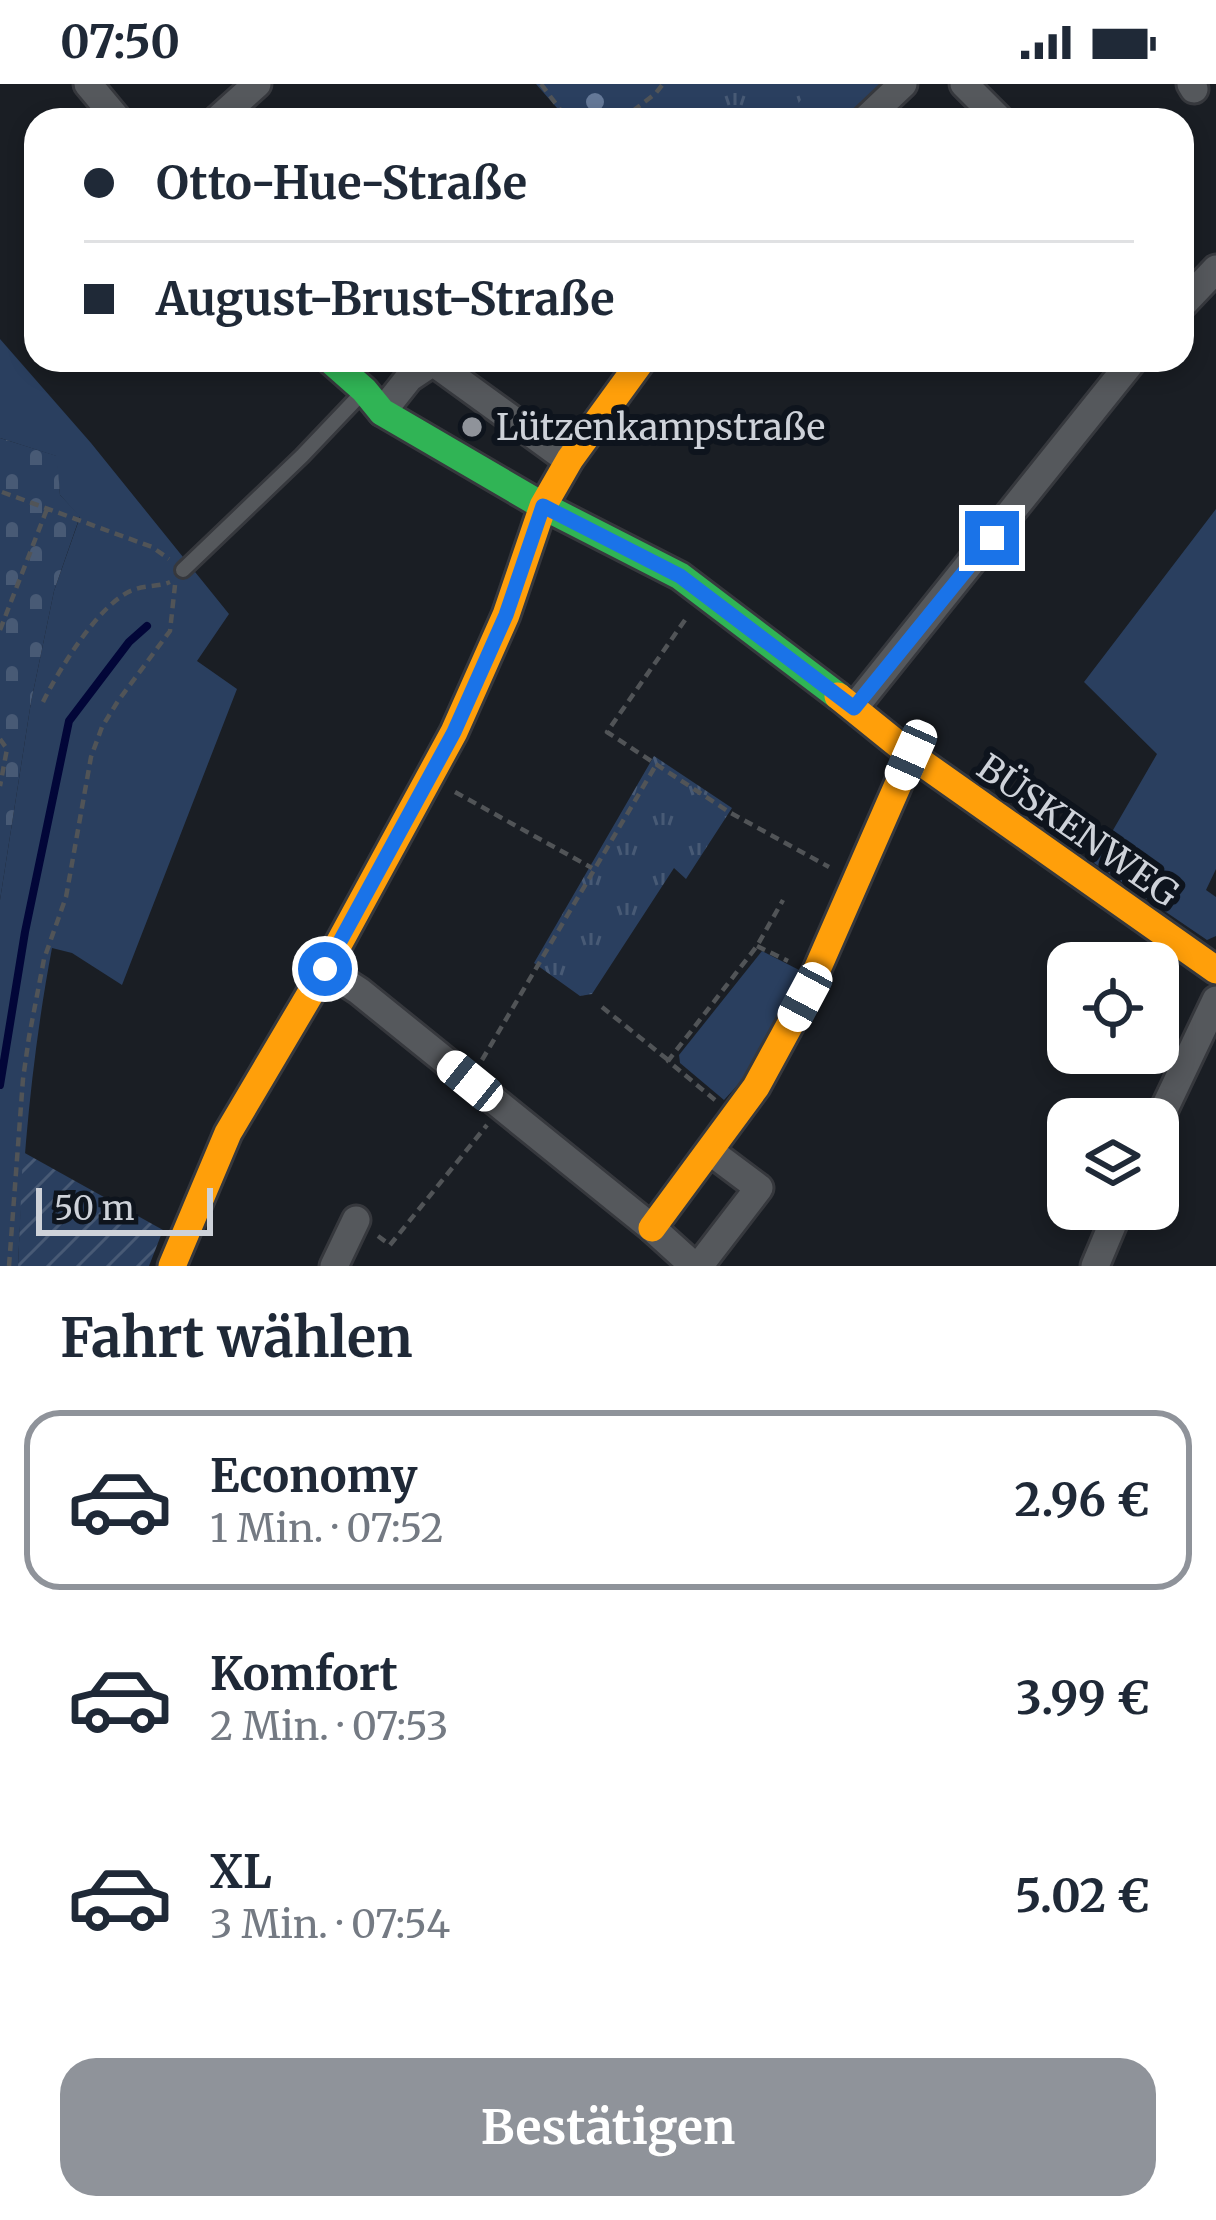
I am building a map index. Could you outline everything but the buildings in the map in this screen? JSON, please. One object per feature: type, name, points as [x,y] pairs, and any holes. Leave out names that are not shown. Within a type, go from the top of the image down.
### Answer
[{"type":"street","points":[[88,84],[108,108]]},
{"type":"street","points":[[230,108],[257,84]]},
{"type":"street","points":[[878,108],[903,84]]},
{"type":"street","points":[[964,84],[988,108]]},
{"type":"street","points":[[343,372],[373,401],[543,506]]},
{"type":"street","points":[[373,401],[417,372]]},
{"type":"street","points":[[446,372],[492,409],[570,459]]},
{"type":"street","points":[[172,1266],[228,1133],[325,969],[454,732],[506,615],[543,506],[570,459],[633,372]]},
{"type":"street","points":[[854,708],[1123,372]]},
{"type":"street","name":"BÜSKENWEG","points":[[543,506],[680,576],[911,755],[1216,970]]},
{"type":"street","points":[[652,1228],[757,1088],[814,974],[911,755]]},
{"type":"street","points":[[325,969],[359,991],[696,1266],[759,1188],[711,1152]]},
{"type":"street","points":[[1169,1098],[1216,1000]]},
{"type":"street","points":[[334,1266],[356,1220]]},
{"type":"street","points":[[1094,1266],[1110,1230]]},
{"type":"lane","points":[[179,574],[302,456],[373,401]]},
{"type":"path","points":[[541,84],[559,108]]},
{"type":"path","points":[[549,94],[560,84]]},
{"type":"path","points":[[637,108],[663,84]]},
{"type":"path","points":[[2,492],[152,547],[179,574]]},
{"type":"path","points":[[0,630],[47,509]]},
{"type":"path","points":[[43,702],[83,636],[115,602],[128,591],[160,586],[179,574]]},
{"type":"path","points":[[10,1266],[29,1037],[44,959],[66,897],[91,757],[118,701],[170,631],[179,574]]},
{"type":"path","points":[[703,594],[607,732],[729,812],[855,881]]},
{"type":"path","points":[[0,739],[7,748],[0,786]]},
{"type":"path","points":[[470,1081],[656,765]]},
{"type":"path","points":[[430,778],[595,870]]},
{"type":"path","points":[[668,1061],[757,946],[783,900]]},
{"type":"path","points":[[757,946],[814,974]]},
{"type":"path","points":[[602,1007],[736,1117]]},
{"type":"path","points":[[356,1220],[390,1245],[502,1106]]},
{"type":"green space","points":[[536,84],[882,84],[857,108],[557,108]]},
{"type":"green space","points":[[698,84],[788,84],[805,94],[795,108],[674,108]]},
{"type":"green space","points":[[0,339],[229,614],[197,661],[237,689],[122,985],[72,953],[52,948],[29,1106],[18,1266],[0,1266],[0,900],[54,591],[80,517],[60,495],[56,456],[0,438]]},
{"type":"green space","points":[[0,438],[57,456],[60,495],[80,516],[54,591],[0,900]]},
{"type":"green space","points":[[1216,509],[1216,869],[1206,890],[1216,897],[1216,936],[1207,940],[1094,863],[1157,754],[1084,682]]},
{"type":"green space","points":[[654,756],[732,808],[686,879],[674,868],[592,994],[580,996],[534,963]]},
{"type":"green space","points":[[762,951],[803,972],[756,1065],[724,1100],[680,1063],[679,1055]]},
{"type":"green space","points":[[23,1152],[163,1230],[149,1266],[18,1266]]},
{"type":"waterway","points":[[0,1085],[25,932],[69,721],[129,642],[147,626]]},
{"type":"traffic: fast","points":[[344,372],[382,412],[543,506],[680,576],[838,696]]},
{"type":"traffic: slow","points":[[172,1266],[228,1133],[325,969],[454,732],[506,615],[543,506],[570,459],[633,372]]},
{"type":"traffic: slow","points":[[838,696],[911,755],[1216,970]]},
{"type":"traffic: slow","points":[[652,1228],[756,1087],[805,997],[911,755]]},
{"type":"place","name":"Lützenkampstraße","points":[[472,427]]},
{"type":"route","points":[[325,969],[454,732],[506,615],[543,506],[680,576],[854,708],[992,538]]}]
